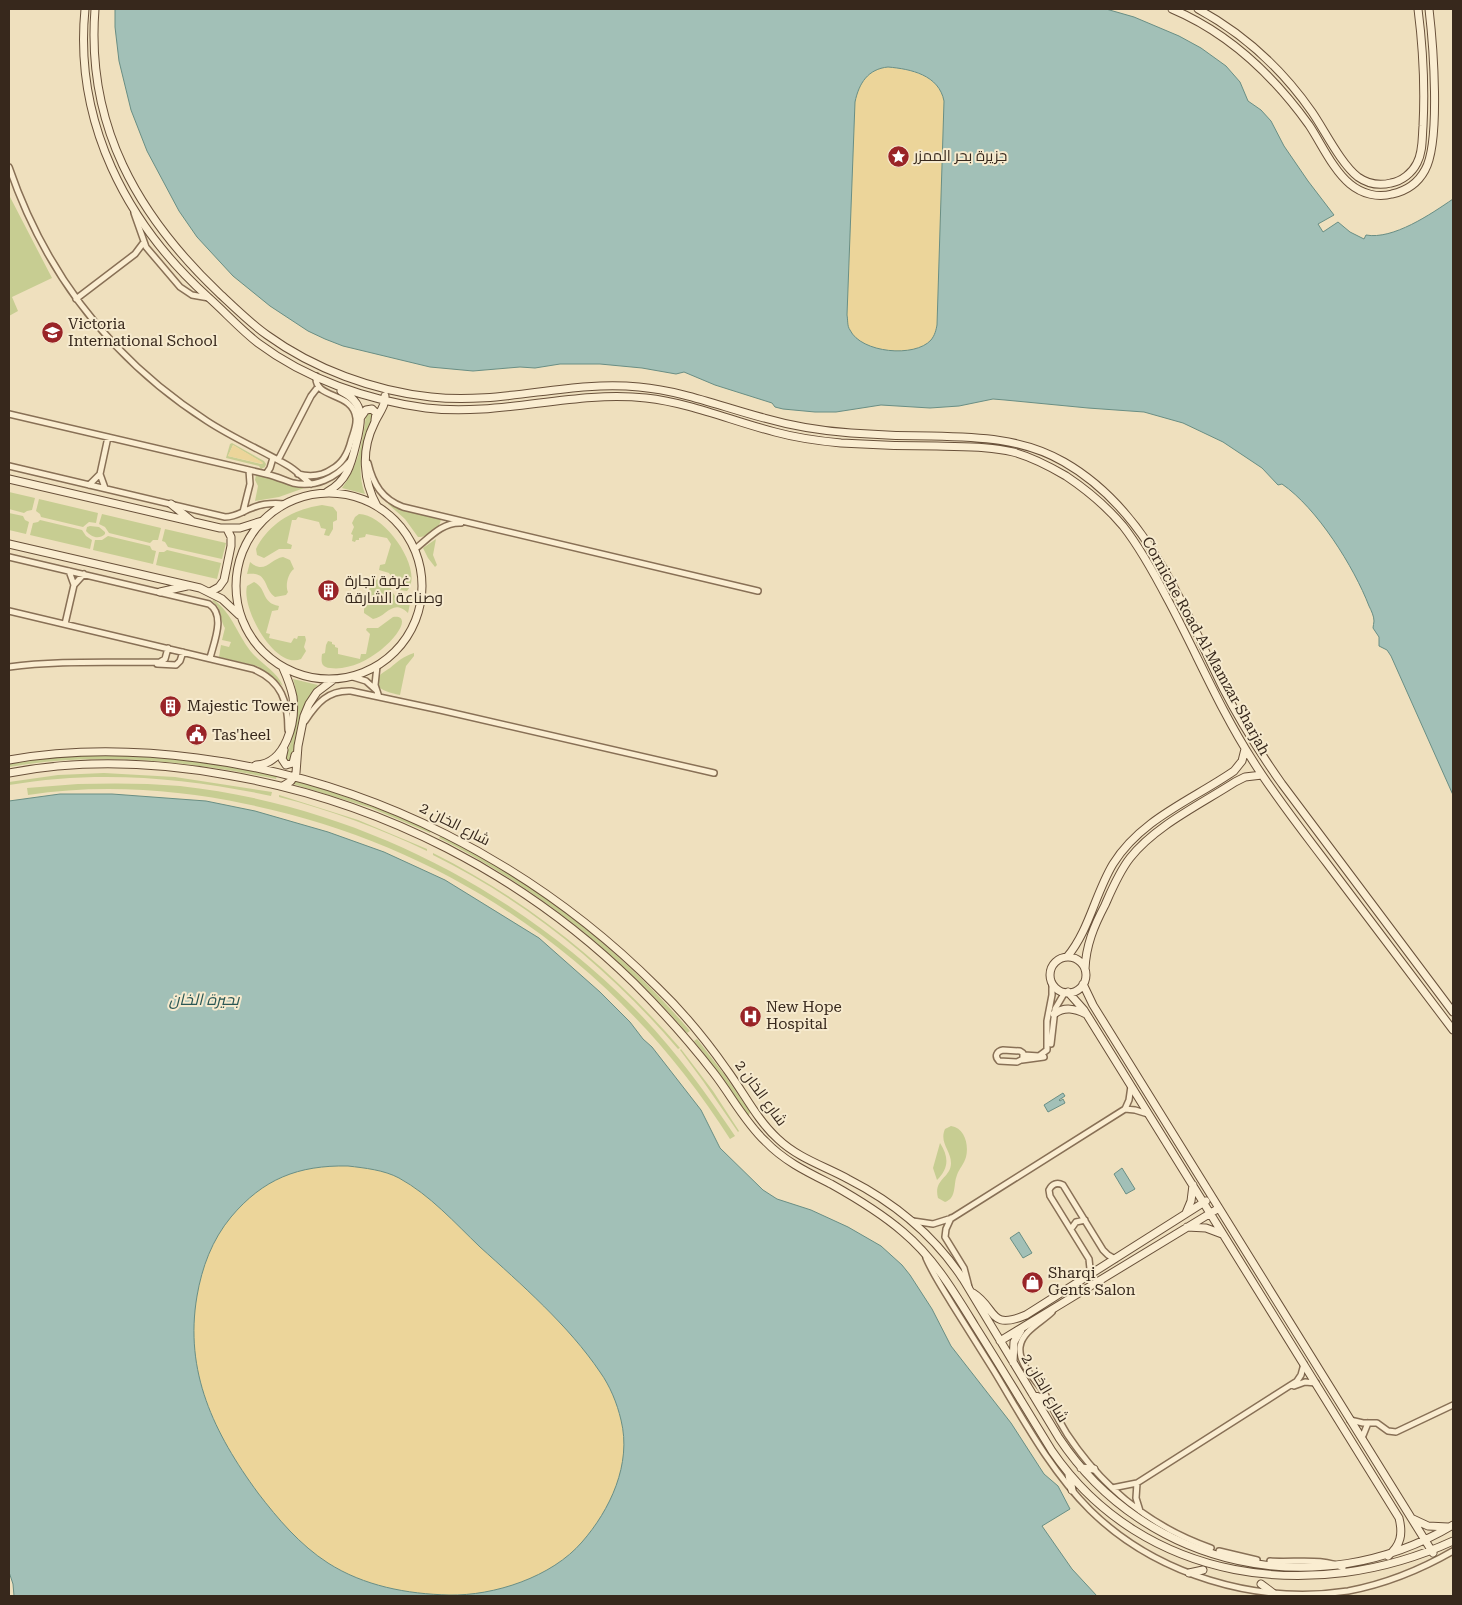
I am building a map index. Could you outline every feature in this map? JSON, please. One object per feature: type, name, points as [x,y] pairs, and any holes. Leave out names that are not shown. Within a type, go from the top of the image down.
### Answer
[{"type":"street","name":"Corniche Road Al Mamzar Sharjah","points":[[85,9],[83,29],[84,62],[93,114],[110,164],[132,207],[167,256],[209,298],[257,342],[284,360],[316,376],[358,393],[432,408],[474,410],[511,407],[579,397],[613,396],[644,398],[695,407],[762,429],[798,438],[840,443],[992,448],[1013,452],[1043,463],[1078,484],[1113,514],[1133,539],[1152,570],[1245,749],[1262,775],[1453,1030]]},
{"type":"street","name":"Corniche Road Al Mamzar Sharjah","points":[[95,9],[95,62],[104,112],[121,161],[134,189],[150,216],[170,243],[193,268],[255,326],[284,346],[332,370],[380,387],[430,397],[463,399],[511,397],[558,389],[592,386],[641,387],[690,395],[762,418],[797,426],[841,432],[994,439],[1026,445],[1046,452],[1085,475],[1112,498],[1142,533],[1162,565],[1234,709],[1261,754],[1453,1012]]},
{"type":"street","points":[[1172,9],[1203,25],[1238,48],[1269,76],[1302,116],[1338,171],[1350,184],[1364,193],[1373,195],[1390,195],[1407,189],[1426,170],[1431,154],[1434,81],[1429,9]]},
{"type":"street","points":[[1198,9],[1245,40],[1277,69],[1305,103],[1348,166],[1356,175],[1374,184],[1396,182],[1402,179],[1412,170],[1421,152],[1424,82],[1418,9]]},
{"type":"street","points":[[1203,25],[1209,15]]},
{"type":"street","points":[[1269,76],[1277,69]]},
{"type":"street","points":[[9,167],[40,243],[76,299],[118,348],[175,399],[223,431],[276,459],[311,484]]},
{"type":"street","points":[[132,207],[150,253],[183,290],[196,297],[209,298]]},
{"type":"street","points":[[76,299],[135,254],[144,241]]},
{"type":"street","points":[[135,254],[150,253]]},
{"type":"street","points":[[324,493],[342,480],[351,465],[361,417],[360,410],[354,400],[327,381],[332,370]]},
{"type":"street","points":[[298,474],[318,475],[328,472],[337,466],[347,454],[355,428],[355,414],[350,405],[344,400],[322,391],[316,382],[316,376]]},
{"type":"street","points":[[266,474],[318,387]]},
{"type":"street","points":[[377,506],[367,482],[365,455],[375,420],[385,400],[380,387]]},
{"type":"street","points":[[361,417],[366,410],[372,409],[376,414],[375,420]]},
{"type":"street","points":[[9,414],[266,474],[295,483],[311,484],[324,481],[346,466],[354,454]]},
{"type":"street","points":[[884,445],[885,434]]},
{"type":"street","points":[[90,485],[100,474],[108,437]]},
{"type":"street","points":[[365,455],[375,484],[382,494],[392,502],[403,506],[758,591]]},
{"type":"street","points":[[9,466],[225,516],[232,516],[263,504],[286,504]]},
{"type":"street","points":[[243,512],[250,488],[249,470]]},
{"type":"street","points":[[100,474],[105,488]]},
{"type":"street","points":[[9,479],[227,529],[246,526],[264,520]]},
{"type":"street","points":[[9,544],[189,585],[210,592],[228,604],[241,618],[257,646],[283,668],[311,678],[333,680],[353,676],[377,666],[392,656],[404,642],[417,618],[422,600],[423,581],[420,563],[408,535],[397,522],[377,506],[352,496],[324,493],[306,496],[286,504],[264,520],[250,537],[238,565],[236,589],[241,618]]},
{"type":"street","points":[[171,504],[194,522]]},
{"type":"street","points":[[415,549],[446,525],[474,523]]},
{"type":"street","points":[[210,592],[219,587],[224,580],[232,546],[231,537],[227,529]]},
{"type":"street","points":[[9,557],[206,603],[214,608],[218,620],[210,658]]},
{"type":"street","points":[[1152,570],[1162,565]]},
{"type":"street","points":[[69,571],[74,585]]},
{"type":"street","points":[[65,624],[74,585],[84,574]]},
{"type":"street","points":[[160,592],[189,585]]},
{"type":"street","points":[[9,611],[253,669],[271,680],[281,692],[285,702],[288,733]]},
{"type":"street","points":[[183,652],[203,653],[210,649],[213,644]]},
{"type":"street","points":[[147,662],[163,660],[168,648]]},
{"type":"street","points":[[9,667],[60,662],[147,662],[176,665],[180,661],[183,652]]},
{"type":"street","points":[[377,666],[375,681],[379,697]]},
{"type":"street","points":[[283,668],[293,696],[293,715],[282,759],[288,765],[294,762],[306,710],[313,698],[333,680]]},
{"type":"street","points":[[353,676],[366,681],[376,690]]},
{"type":"street","points":[[303,723],[320,701],[332,693],[351,691],[714,773]]},
{"type":"street","points":[[238,764],[257,765],[269,762],[279,754],[284,745]]},
{"type":"street","points":[[283,786],[289,783],[294,776],[297,767],[298,746]]},
{"type":"street","points":[[1034,1058],[1044,1054],[1048,1047],[1047,1021],[1052,995],[1050,975],[1052,968],[1057,962],[1067,957],[1080,939],[1110,870],[1128,844],[1155,820],[1234,771],[1242,761],[1245,749]]},
{"type":"street","name":"شارع الخان 2","points":[[9,760],[61,753],[100,751],[166,754],[238,764],[294,776],[371,801],[440,831],[501,864],[556,901],[634,964],[670,1000],[714,1052],[768,1129],[781,1142],[797,1154],[853,1181],[877,1195],[913,1221],[932,1239],[948,1258],[970,1291],[1066,1449],[1081,1468],[1110,1498],[1140,1521],[1174,1542],[1200,1554],[1229,1563],[1273,1570],[1302,1571],[1343,1568],[1386,1558],[1426,1541],[1452,1526]]},
{"type":"street","name":"شارع الخان 2","points":[[9,773],[59,766],[140,765],[213,772],[283,786],[341,803],[421,835],[491,872],[546,909],[602,952],[653,1002],[705,1061],[747,1121],[760,1136],[788,1161],[882,1215],[924,1251],[950,1285],[1052,1451],[1069,1474],[1100,1507],[1129,1531],[1162,1551],[1211,1572],[1238,1579]]},
{"type":"street","points":[[1023,1058],[1020,1051],[1003,1050],[997,1052],[996,1056],[1000,1062],[1018,1062],[1023,1058],[1043,1058],[1050,1052],[1056,1004],[1067,992],[1075,991],[1083,984],[1086,977],[1087,951],[1095,925],[1120,874],[1136,851],[1162,828],[1235,782],[1245,777],[1262,775]]},
{"type":"street","points":[[1067,957],[1078,960],[1085,969]]},
{"type":"street","points":[[1052,983],[1056,988],[1067,992],[1087,1014],[1399,1518],[1402,1530],[1400,1540],[1396,1548],[1386,1558]]},
{"type":"street","points":[[1083,984],[1093,1006],[1433,1553]]},
{"type":"street","points":[[1054,1014],[1068,1008],[1087,1014]]},
{"type":"street","points":[[913,1221],[933,1224],[952,1218],[1125,1109],[1129,1100],[1131,1085]]},
{"type":"street","points":[[1125,1109],[1148,1114]]},
{"type":"street","points":[[747,1121],[757,1114]]},
{"type":"street","points":[[760,1136],[768,1129]]},
{"type":"street","points":[[1087,1277],[1090,1269],[1089,1259],[1050,1196],[1049,1190],[1053,1185],[1063,1185],[1103,1250],[1115,1259]]},
{"type":"street","points":[[1186,1214],[1191,1202],[1193,1185]]},
{"type":"street","points":[[952,1218],[946,1229],[945,1237],[964,1268],[970,1291],[982,1300],[994,1316],[1010,1321],[1026,1315],[1212,1198]]},
{"type":"street","points":[[1000,1341],[1219,1208]]},
{"type":"street","points":[[1071,1229],[1076,1222],[1085,1220]]},
{"type":"street","points":[[1187,1227],[1206,1228],[1222,1234]]},
{"type":"street","points":[[924,1251],[933,1273],[1043,1452],[1072,1490],[1100,1520],[1122,1537],[1158,1559],[1189,1573],[1238,1588],[1273,1593],[1324,1594],[1366,1587],[1390,1580],[1418,1570],[1453,1552]]},
{"type":"street","points":[[1057,1307],[1025,1334],[1020,1348],[1024,1363],[1067,1434],[1094,1469],[1112,1488],[1141,1513],[1163,1527],[1209,1548],[1234,1555],[1284,1562],[1329,1562],[1343,1568]]},
{"type":"street","points":[[1013,1362],[1014,1342],[1023,1328]]},
{"type":"street","points":[[1112,1488],[1137,1483],[1299,1379],[1304,1363]]},
{"type":"street","points":[[1282,1390],[1301,1383],[1316,1383]]},
{"type":"street","points":[[1033,1395],[1048,1400]]},
{"type":"street","points":[[1350,1420],[1368,1424],[1375,1422],[1388,1431],[1398,1432],[1453,1405]]},
{"type":"street","points":[[1362,1438],[1368,1424]]},
{"type":"street","points":[[1081,1468],[1094,1469]]},
{"type":"street","points":[[1069,1474],[1072,1490]]},
{"type":"street","points":[[1137,1483],[1136,1498],[1141,1513]]},
{"type":"street","points":[[1410,1517],[1428,1526],[1442,1528],[1452,1526]]},
{"type":"street","points":[[1379,1574],[1433,1553],[1453,1541]]},
{"type":"street","points":[[1417,1545],[1424,1557]]},
{"type":"street","points":[[1189,1573],[1211,1572]]},
{"type":"street","points":[[1273,1593],[1255,1582],[1274,1584]]},
{"type":"green space","points":[[9,195],[52,278],[12,297],[18,311],[9,316]]},
{"type":"green space","points":[[368,413],[371,413],[373,417],[362,455],[361,474],[365,494],[342,488],[356,463]]},
{"type":"green space","points":[[232,443],[264,461],[265,467],[261,469],[259,466],[226,458]],"holes":[[[233,445],[263,463],[261,464],[228,456]]]},
{"type":"green space","points":[[256,475],[307,487],[279,497],[255,501],[258,486],[255,480]]},
{"type":"green space","points":[[9,492],[35,498],[32,510],[24,513],[9,509]]},
{"type":"green space","points":[[39,499],[98,513],[96,523],[89,522],[83,527],[41,517],[36,511]]},
{"type":"green space","points":[[388,503],[402,510],[441,519],[440,523],[433,532],[426,536],[418,537],[405,519]]},
{"type":"green space","points":[[322,505],[333,507],[337,512],[337,520],[333,522],[333,529],[329,536],[324,535],[326,529],[321,528],[319,522],[298,517],[296,520],[292,520],[287,543],[292,545],[291,549],[279,549],[264,558],[257,555],[256,549],[261,540],[275,525],[292,514]]},
{"type":"green space","points":[[9,513],[23,516],[29,522],[26,534],[9,530]]},
{"type":"green space","points":[[102,514],[161,528],[158,540],[153,540],[150,543],[109,533],[105,527],[99,524]]},
{"type":"green space","points":[[359,514],[370,517],[380,523],[400,545],[411,571],[411,582],[407,591],[400,590],[389,573],[379,570],[380,565],[385,564],[391,544],[387,538],[366,534],[365,537],[359,538],[355,542],[352,541],[353,535],[351,534],[354,527],[352,523]]},
{"type":"green space","points":[[40,520],[82,530],[92,540],[90,549],[30,535],[33,523]]},
{"type":"green space","points":[[87,527],[99,527],[105,534],[100,537],[90,535],[86,531]]},
{"type":"green space","points":[[165,529],[226,543],[222,559],[168,547],[162,541]]},
{"type":"green space","points":[[108,536],[150,546],[152,550],[156,551],[153,564],[93,550],[95,540],[102,540]]},
{"type":"green space","points":[[436,539],[433,555],[437,565],[435,567],[423,548]]},
{"type":"green space","points":[[167,550],[221,563],[217,579],[156,565],[159,552]]},
{"type":"green space","points":[[283,557],[290,560],[294,569],[290,573],[286,595],[275,597],[259,575],[247,574],[250,562],[255,566],[264,567]]},
{"type":"green space","points":[[379,579],[388,584],[399,599],[411,599],[408,613],[398,607],[373,619],[364,613],[370,582]]},
{"type":"green space","points":[[254,582],[261,588],[269,602],[279,606],[278,610],[272,611],[266,633],[270,634],[269,638],[291,643],[298,636],[305,636],[304,647],[306,651],[301,659],[291,660],[281,655],[271,647],[262,635],[249,608],[247,596],[247,586]]},
{"type":"green space","points":[[214,600],[226,612],[253,654],[274,673],[283,686],[257,666],[219,657],[221,645],[229,647],[231,642],[222,640],[225,628],[218,607],[212,601]]},
{"type":"green space","points":[[393,617],[401,618],[402,624],[397,633],[376,653],[362,662],[346,667],[330,668],[323,665],[322,654],[325,653],[328,641],[338,648],[338,654],[360,659],[361,654],[366,654],[370,634],[366,630],[367,628],[378,628]]},
{"type":"green space","points":[[414,653],[414,656],[406,666],[400,695],[379,687],[377,680],[380,675],[401,659]]},
{"type":"green space","points":[[293,679],[318,685],[310,695],[302,711],[291,761],[288,762],[286,756],[291,742],[296,710]]},
{"type":"green space","points":[[84,755],[133,756],[181,760],[229,766],[277,776],[276,779],[210,767],[143,760],[76,760],[42,762],[9,767],[9,763]]},
{"type":"green space","points":[[104,773],[175,777],[272,792],[271,796],[238,789],[173,780],[107,777],[42,780],[9,785],[9,782],[58,775]]},
{"type":"green space","points":[[294,780],[380,810],[431,830],[430,833],[371,808],[293,784]]},
{"type":"green space","points":[[78,784],[167,785],[244,796],[306,812],[367,832],[425,858],[482,889],[535,924],[586,964],[633,1007],[675,1053],[735,1136],[730,1139],[686,1076],[637,1019],[582,967],[523,922],[459,882],[392,849],[321,823],[246,804],[192,795],[137,790],[82,790],[28,795],[27,788]]},
{"type":"green space","points":[[279,795],[358,820],[427,849],[427,851],[354,820],[279,797]]},
{"type":"green space","points":[[441,835],[521,881],[574,919],[646,983],[690,1031],[687,1033],[632,975],[573,924],[508,878],[439,838]]},
{"type":"green space","points":[[433,853],[502,892],[566,938],[625,990],[680,1048],[678,1049],[652,1020],[596,965],[566,940],[502,894],[433,855]]},
{"type":"green space","points":[[697,1039],[750,1112],[749,1115],[694,1041]]},
{"type":"green space","points":[[680,1050],[713,1091],[738,1132]]},
{"type":"green space","points":[[951,1126],[956,1127],[963,1134],[967,1152],[957,1175],[953,1194],[945,1202],[938,1198],[937,1192],[940,1183],[950,1168],[950,1158],[943,1138],[945,1129]]},
{"type":"green space","points":[[940,1143],[945,1153],[946,1167],[937,1180],[933,1168]]},
{"type":"sand","name":"جزيرة بحر الممزر","points":[[888,67],[923,75],[936,85],[944,101],[937,325],[931,340],[923,346],[901,351],[876,348],[856,338],[848,325],[847,315],[855,102],[859,89],[866,78],[881,68]]},
{"type":"sand","points":[[233,445],[262,462],[263,464],[228,456]]},
{"type":"sand","points":[[348,1166],[393,1175],[432,1201],[526,1289],[570,1334],[596,1366],[617,1406],[624,1437],[623,1453],[621,1470],[610,1501],[592,1529],[570,1554],[555,1565],[521,1582],[485,1592],[449,1595],[417,1593],[386,1587],[356,1578],[328,1563],[290,1531],[258,1493],[228,1448],[206,1400],[199,1376],[194,1324],[199,1285],[205,1264],[218,1235],[243,1204],[269,1184],[283,1177],[313,1168]]},
{"type":"water","points":[[115,9],[1106,9],[1134,17],[1179,36],[1201,48],[1226,66],[1240,82],[1248,101],[1261,110],[1271,121],[1284,146],[1334,215],[1318,224],[1323,232],[1338,222],[1350,232],[1364,239],[1366,235],[1388,234],[1400,230],[1434,212],[1453,199],[1453,795],[1391,656],[1387,650],[1379,646],[1379,637],[1373,628],[1373,615],[1362,591],[1333,539],[1295,495],[1282,484],[1278,485],[1262,468],[1223,442],[1183,423],[1144,412],[993,399],[959,406],[930,408],[881,405],[836,412],[815,412],[775,407],[772,403],[715,385],[684,372],[676,374],[642,368],[600,364],[560,364],[535,368],[520,367],[473,371],[430,367],[343,346],[308,331],[270,306],[233,276],[197,237],[179,211],[147,151],[131,110],[119,61]],"holes":[[[888,67],[915,72],[930,79],[941,92],[944,101],[937,325],[931,340],[923,346],[901,351],[876,348],[865,344],[856,338],[850,330],[847,315],[855,102],[859,89],[866,78],[875,71]]]},
{"type":"water","name":"بحيرة الخان","points":[[60,794],[112,794],[206,801],[255,811],[328,832],[384,852],[445,880],[539,938],[600,992],[630,1022],[701,1110],[720,1148],[763,1190],[777,1199],[811,1210],[848,1227],[881,1246],[902,1265],[932,1309],[951,1346],[1011,1423],[1044,1474],[1058,1486],[1070,1509],[1042,1526],[1072,1569],[1097,1596],[14,1596],[9,1572],[9,801]],"holes":[[[348,1166],[381,1171],[393,1175],[410,1185],[442,1210],[528,1291],[574,1338],[600,1372],[615,1401],[624,1437],[621,1470],[610,1501],[592,1529],[570,1554],[555,1565],[521,1582],[485,1592],[449,1595],[417,1593],[386,1587],[356,1578],[328,1563],[290,1531],[258,1493],[228,1448],[206,1400],[199,1376],[194,1324],[197,1296],[202,1275],[218,1235],[243,1204],[269,1184],[283,1177],[313,1168]]]},
{"type":"water","points":[[1063,1093],[1065,1096],[1059,1100],[1063,1099],[1065,1103],[1048,1112],[1044,1105]]},
{"type":"water","points":[[1122,1168],[1135,1189],[1126,1194],[1114,1174]]},
{"type":"water","points":[[1019,1232],[1032,1253],[1023,1258],[1010,1238]]},
{"type":"place","name":"جزيرة بحر الممزر","points":[[898,156]]},
{"type":"place","name":"Victoria International School","points":[[52,333]]},
{"type":"place","name":"غرفة تجارة وصناعة الشارقة","points":[[329,590]]},
{"type":"place","name":"Majestic Tower","points":[[171,706]]},
{"type":"place","name":"Tas'heel","points":[[196,735]]},
{"type":"place","name":"New Hope Hospital","points":[[750,1016]]},
{"type":"place","name":"Sharqi Gents Salon","points":[[1032,1282]]}]
